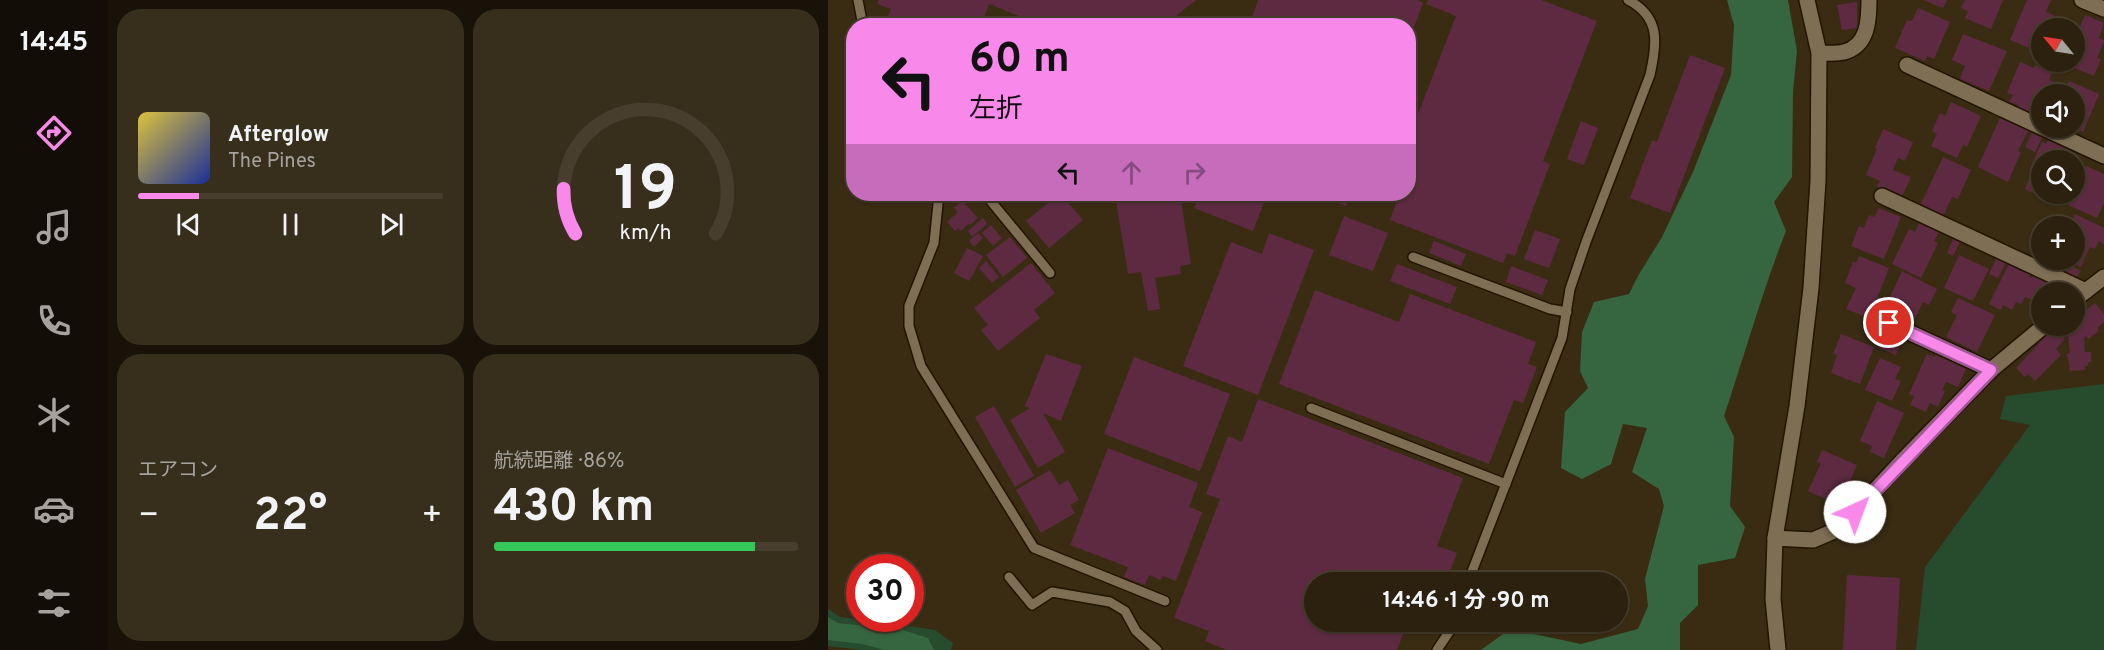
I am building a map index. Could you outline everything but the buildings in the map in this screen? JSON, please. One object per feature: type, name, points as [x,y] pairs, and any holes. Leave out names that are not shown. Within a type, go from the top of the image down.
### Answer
[{"type":"street","points":[[1778,650],[1773,599],[1775,538],[1797,406],[1811,288],[1818,181],[1820,53],[1807,0]]},
{"type":"street","points":[[1820,53],[1845,52],[1860,43],[1867,30],[1869,0]]},
{"type":"street","points":[[2082,0],[2104,9]]},
{"type":"street","points":[[1907,65],[2104,156]]},
{"type":"street","points":[[1882,196],[2054,282]]},
{"type":"street","points":[[2085,291],[2104,277]]},
{"type":"street","points":[[1889,323],[1991,370]]},
{"type":"street","points":[[1775,538],[1813,540],[1839,529],[1991,370],[2032,336]]},
{"type":"lane","points":[[858,0],[861,18]]},
{"type":"lane","points":[[1472,572],[1562,338],[1570,289],[1650,75],[1656,32],[1649,17],[1628,0]]},
{"type":"lane","points":[[938,201],[934,243],[909,306],[909,326],[921,366],[1034,548],[1165,601]]},
{"type":"lane","points":[[991,201],[1050,273]]},
{"type":"lane","points":[[1413,257],[1550,309],[1567,312]]},
{"type":"lane","points":[[1311,408],[1506,484]]},
{"type":"lane","points":[[1008,577],[1032,605],[1052,592],[1110,602],[1125,611],[1136,631],[1157,650]]},
{"type":"lane","points":[[1437,650],[1449,632]]},
{"type":"green space","points":[[1727,0],[1788,0],[1797,51],[1793,91],[1792,177],[1774,202],[1786,231],[1724,416],[1734,437],[1730,506],[1745,527],[1735,558],[1698,565],[1698,605],[1680,623],[1680,650],[1481,650],[1506,632],[1524,632],[1581,644],[1628,632],[1638,629],[1648,606],[1645,579],[1664,506],[1659,489],[1632,472],[1647,428],[1623,424],[1611,464],[1582,479],[1561,468],[1565,412],[1588,388],[1580,371],[1582,332],[1594,302],[1629,294],[1662,237],[1693,172],[1731,75],[1734,25]]},
{"type":"green space","points":[[2104,384],[2104,650],[1916,650],[1925,567],[2030,425],[2000,419],[2006,396]]},
{"type":"green space","points":[[828,609],[840,617],[846,618],[846,632],[924,632],[924,628],[935,630],[953,643],[951,650],[861,650],[828,646]]},
{"type":"green space","points":[[828,617],[838,623],[846,624],[846,632],[909,632],[928,638],[934,650],[885,650],[862,644],[828,640]]},
{"type":"route","points":[[1855,512],[1991,370],[1889,323]]}]
